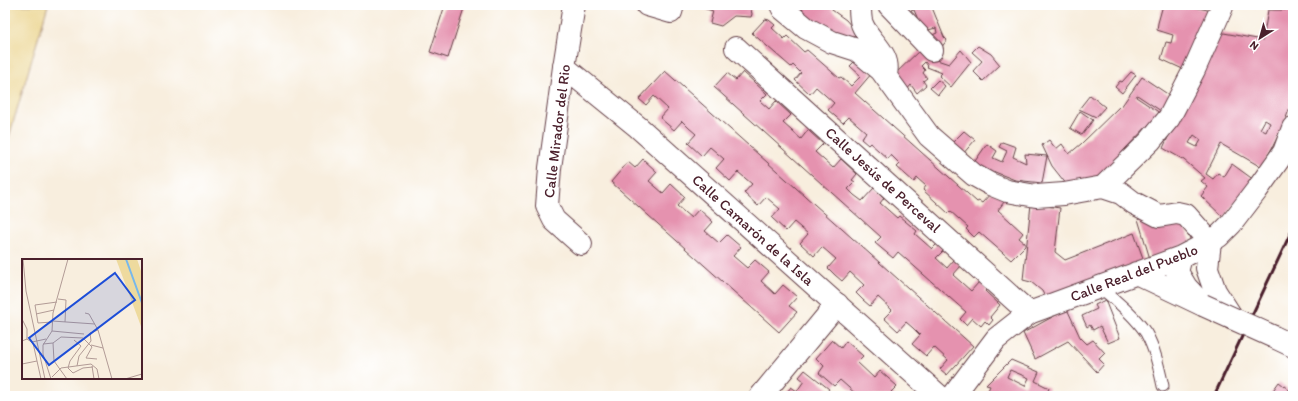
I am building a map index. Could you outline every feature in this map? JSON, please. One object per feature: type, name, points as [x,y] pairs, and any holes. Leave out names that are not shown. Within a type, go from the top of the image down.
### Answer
[{"type":"street","name":"Calle Mirador del Rio","points":[[574,5],[550,168],[548,206],[554,220],[581,244]]},
{"type":"street","points":[[647,5],[671,12],[673,5]]},
{"type":"street","points":[[781,5],[806,28],[832,42],[857,50],[881,70],[929,136],[974,175],[990,184],[1007,191],[1036,196],[1064,194],[1103,187],[1121,192],[1134,203],[1159,216],[1176,213],[1186,215],[1210,242],[1207,268],[1215,291],[1218,312]]},
{"type":"street","points":[[860,5],[862,24],[871,40],[884,55],[888,68],[886,76]]},
{"type":"street","points":[[889,5],[932,50]]},
{"type":"street","points":[[1103,187],[1150,141],[1169,118],[1194,70],[1222,5]]},
{"type":"street","name":"Calle Jesús de Perceval","points":[[736,48],[1029,313]]},
{"type":"street","name":"Calle Camarón de la Isla","points":[[564,66],[638,127],[838,304],[951,395]]},
{"type":"street","name":"Calle Real del Pueblo","points":[[951,395],[996,339],[1029,313],[1181,257],[1219,236],[1231,224],[1284,152],[1293,128]]},
{"type":"street","points":[[1181,257],[1177,272],[1186,287],[1218,312]]},
{"type":"street","points":[[1136,274],[1168,290],[1293,346]]},
{"type":"street","points":[[761,396],[838,304]]},
{"type":"lane","points":[[1100,287],[1135,319],[1146,333],[1154,351],[1163,386]]},
{"type":"sand","points":[[5,5],[48,5],[5,150]]},
{"type":"building","points":[[445,5],[465,5],[448,58],[430,52]]},
{"type":"building","points":[[692,5],[750,5],[752,14],[751,17],[734,16],[721,26],[710,23],[713,11]]},
{"type":"building","points":[[805,5],[835,5],[832,10],[846,20],[857,33],[849,43],[800,14]]},
{"type":"building","points":[[901,5],[931,5],[944,37],[947,40],[941,48],[923,31],[914,10],[904,13]],"holes":[[[936,28],[937,33],[930,36],[928,30]]]},
{"type":"building","points":[[1163,5],[1185,5],[1212,11],[1187,71],[1161,59],[1166,42],[1171,43],[1173,35],[1157,30]]},
{"type":"building","points":[[1287,5],[1293,5],[1293,99],[1283,126],[1261,167],[1221,144],[1206,174],[1213,179],[1218,173],[1224,177],[1232,164],[1254,180],[1224,218],[1201,196],[1208,187],[1201,181],[1205,178],[1184,160],[1163,148],[1218,32],[1263,40],[1268,10],[1286,10]],"holes":[[[1265,120],[1270,123],[1266,132],[1260,129]],[[1194,135],[1201,140],[1197,147],[1189,143]]]},
{"type":"building","points":[[765,19],[769,20],[775,25],[772,28],[784,39],[787,36],[804,52],[807,50],[839,78],[841,77],[851,86],[861,76],[850,66],[857,59],[872,73],[855,93],[977,202],[979,201],[982,203],[992,192],[1007,198],[998,210],[1023,233],[1019,238],[1025,243],[1025,246],[1011,260],[979,232],[974,237],[966,229],[968,227],[950,211],[948,213],[923,190],[926,186],[917,178],[914,182],[897,167],[900,164],[891,155],[888,159],[870,143],[868,145],[861,139],[866,132],[849,117],[843,123],[828,110],[834,103],[816,87],[810,94],[795,80],[801,73],[793,65],[791,67],[752,33]]},
{"type":"building","points":[[978,46],[991,54],[1000,65],[983,81],[973,71],[982,61],[972,52]]},
{"type":"building","points":[[923,47],[934,59],[949,64],[961,50],[971,62],[951,87],[939,76],[942,73],[927,67],[928,66],[925,62],[921,66],[925,70],[923,73],[927,78],[923,81],[926,85],[917,93],[911,85],[906,91],[894,75]]},
{"type":"building","points":[[665,71],[973,346],[947,375],[940,369],[948,360],[934,347],[926,356],[912,344],[920,335],[913,328],[906,322],[898,331],[884,318],[892,310],[878,297],[870,306],[856,293],[864,285],[850,272],[842,281],[828,268],[836,259],[822,247],[814,256],[800,243],[808,234],[794,222],[786,231],[772,218],[780,209],[766,197],[758,206],[744,193],[752,184],[738,172],[730,181],[716,168],[724,159],[710,147],[702,156],[688,143],[696,134],[682,121],[674,130],[660,118],[668,109],[654,96],[646,105],[639,99]]},
{"type":"building","points":[[743,72],[767,94],[760,101],[769,109],[776,101],[791,115],[783,123],[801,139],[808,130],[823,144],[815,152],[833,168],[841,159],[857,174],[852,180],[855,182],[848,189],[854,195],[862,201],[874,188],[884,198],[880,203],[897,218],[899,216],[917,231],[915,234],[932,249],[937,244],[944,250],[936,258],[947,268],[954,260],[961,266],[953,275],[971,291],[979,282],[987,289],[985,291],[1000,305],[990,317],[993,320],[989,325],[985,321],[981,326],[972,318],[966,325],[960,319],[966,312],[898,252],[893,258],[875,243],[881,237],[714,87],[727,73],[736,80]]},
{"type":"building","points":[[1131,72],[1136,75],[1122,93],[1115,87]]},
{"type":"building","points":[[1142,77],[1169,95],[1164,113],[1137,95],[1136,97],[1160,113],[1124,150],[1117,160],[1092,181],[1067,185],[1052,166],[1042,145],[1049,140],[1056,149],[1062,144],[1069,154],[1120,106],[1121,107]]},
{"type":"building","points":[[938,80],[945,86],[938,95],[930,88]]},
{"type":"building","points":[[1090,95],[1105,107],[1096,117],[1079,109]]},
{"type":"building","points":[[1080,111],[1093,120],[1082,135],[1070,128]]},
{"type":"building","points":[[964,131],[975,140],[962,155],[950,145]]},
{"type":"building","points":[[1002,142],[1016,147],[1013,157],[1026,163],[1025,154],[1047,156],[1042,183],[1015,180],[995,172],[992,177],[973,164],[987,144],[997,151],[993,158],[1002,162],[1007,151],[999,147]]},
{"type":"building","points":[[643,159],[657,172],[649,181],[663,193],[671,184],[685,197],[677,206],[691,218],[699,209],[713,222],[705,231],[719,243],[727,235],[741,247],[733,256],[747,268],[755,260],[769,272],[761,281],[775,294],[783,285],[797,297],[789,306],[797,312],[779,332],[611,182],[628,162],[635,168]]},
{"type":"building","points":[[1031,204],[1060,208],[1055,252],[1065,260],[1134,233],[1144,261],[1046,299],[1042,291],[1031,282],[1023,280]]},
{"type":"building","points":[[1138,219],[1181,219],[1191,241],[1150,259]]},
{"type":"building","points":[[1105,300],[1120,338],[1108,343],[1100,326],[1093,330],[1090,325],[1087,327],[1082,316],[1097,309],[1095,305]]},
{"type":"building","points":[[1067,309],[1080,337],[1087,344],[1093,340],[1105,353],[1099,359],[1104,364],[1097,372],[1068,341],[1035,359],[1023,333]]},
{"type":"building","points":[[832,340],[841,348],[846,341],[863,356],[857,362],[874,378],[880,371],[897,386],[891,392],[895,396],[856,396],[857,395],[840,380],[834,386],[819,373],[824,366],[816,358]]},
{"type":"building","points":[[1011,360],[1039,372],[1035,381],[1049,388],[1046,396],[989,396],[986,395],[990,386],[986,385]],"holes":[[[1010,370],[1029,378],[1025,386],[1007,377]]]},
{"type":"building","points":[[805,370],[829,389],[824,396],[784,396],[791,387],[797,391],[804,381],[799,377]]},
{"type":"building","points":[[1279,382],[1293,393],[1293,396],[1269,396]]},
{"type":"railway","points":[[1214,396],[1293,228]]}]
